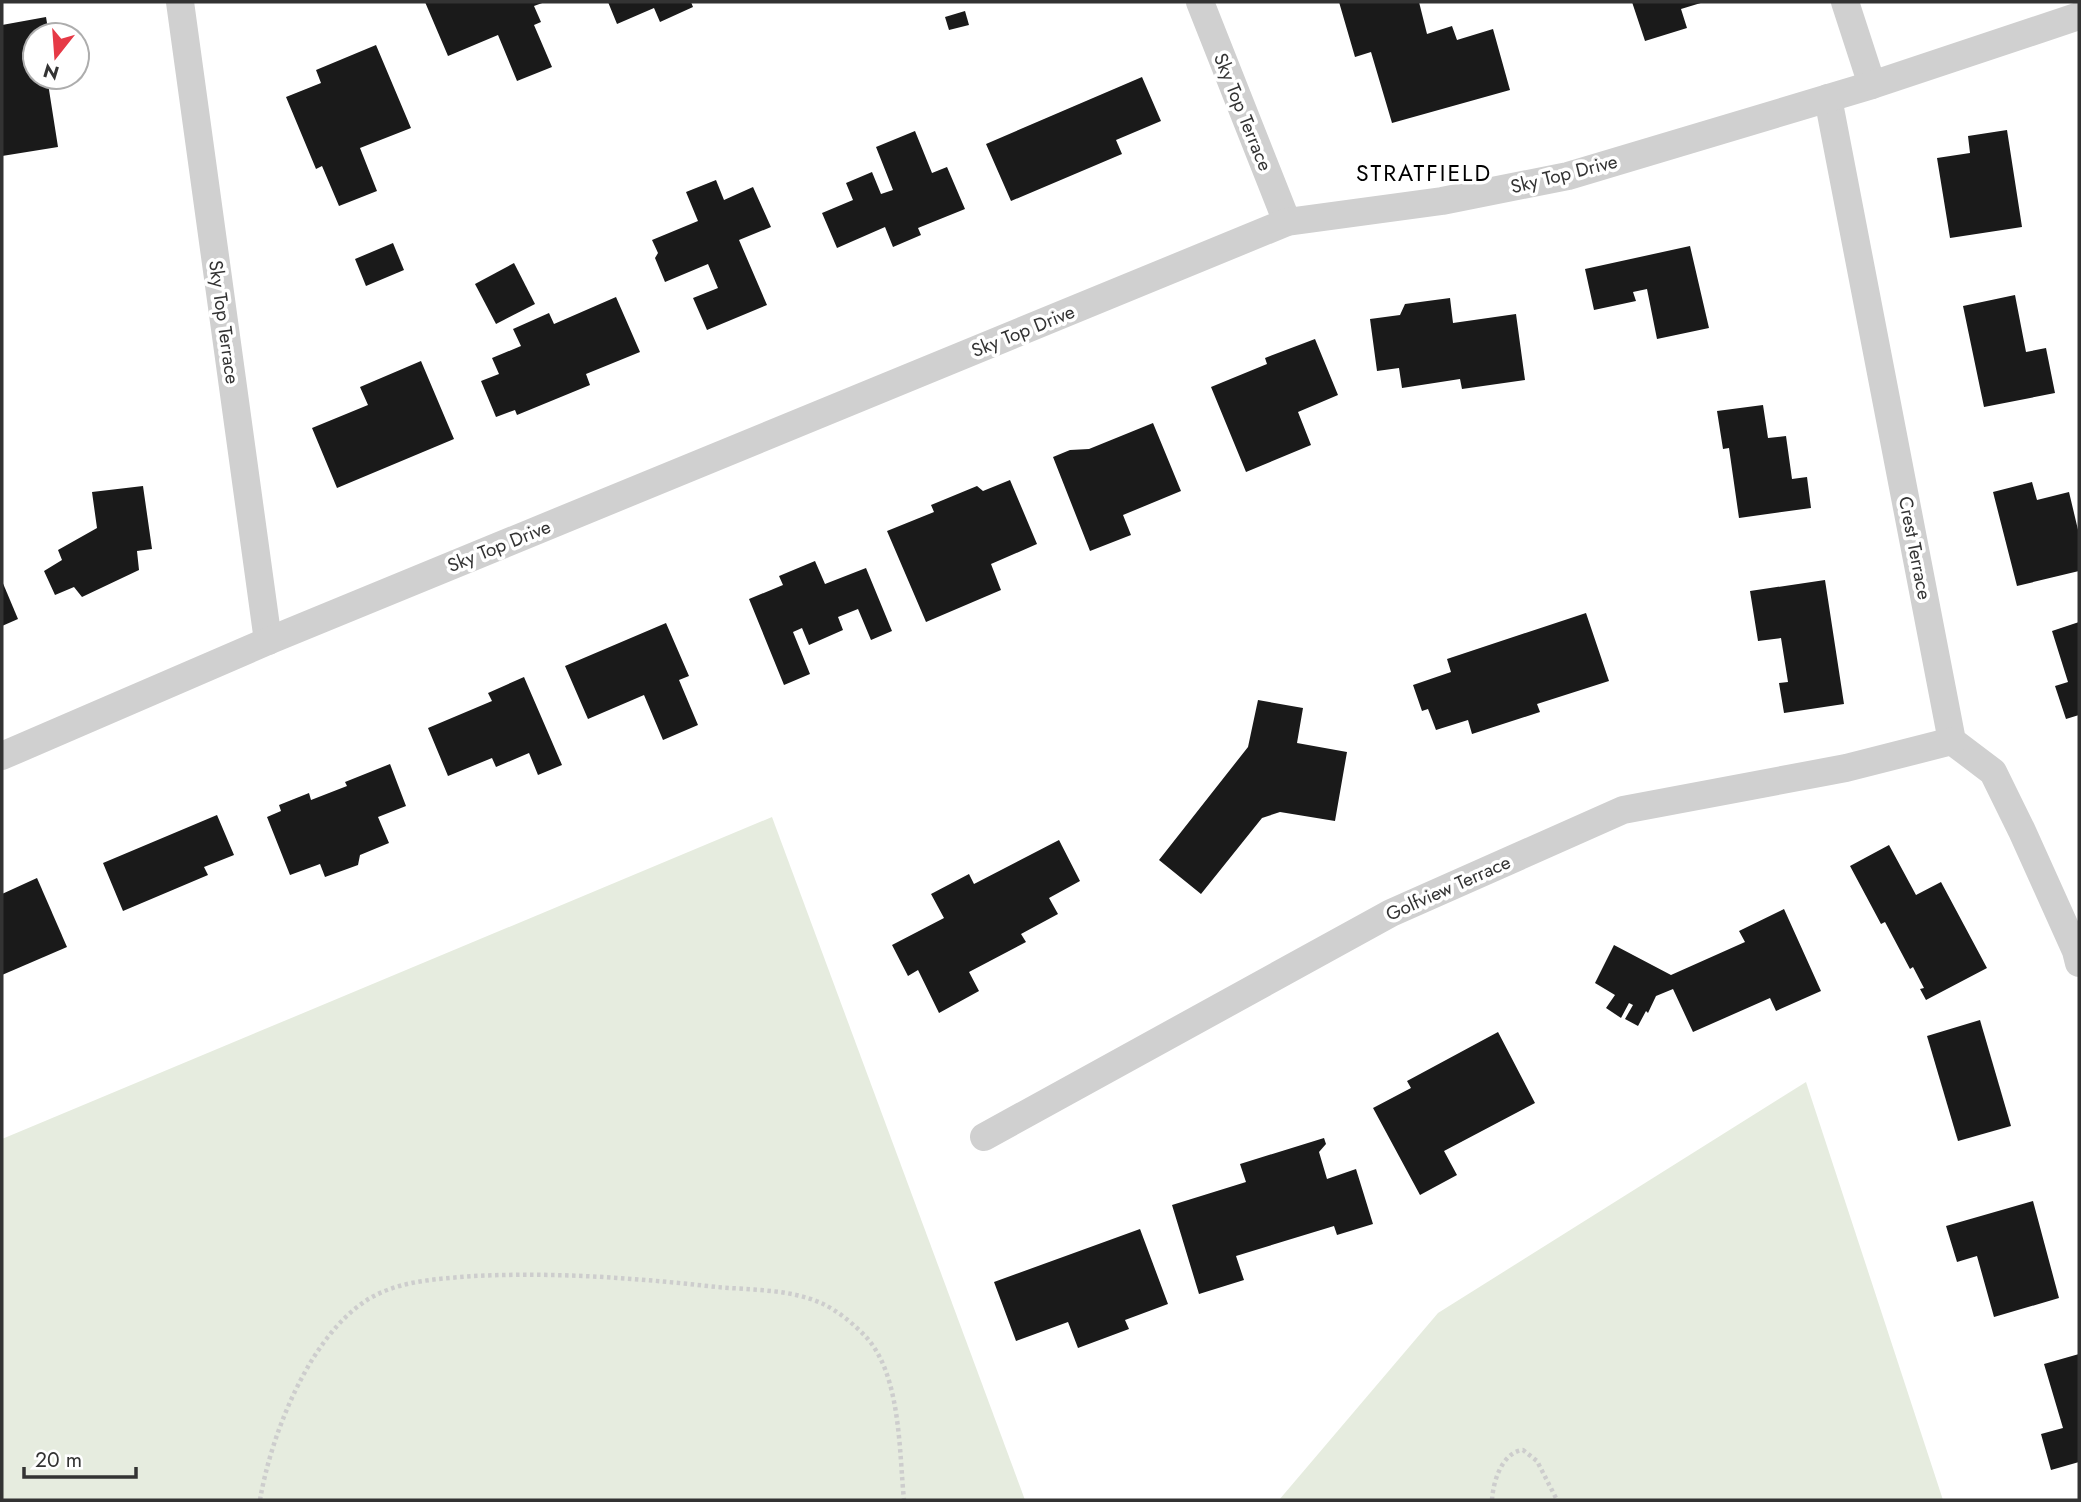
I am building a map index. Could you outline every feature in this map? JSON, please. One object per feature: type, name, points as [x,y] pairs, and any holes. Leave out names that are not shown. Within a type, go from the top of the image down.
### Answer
[{"type":"street","name":"Sky Top Terrace","points":[[180,2],[268,641]]},
{"type":"street","name":"Sky Top Terrace","points":[[1200,2],[1287,222]]},
{"type":"street","points":[[1845,2],[1872,85]]},
{"type":"street","name":"Sky Top Drive","points":[[2,756],[268,641],[1287,222],[1442,201],[1568,176],[1872,85],[2079,16]]},
{"type":"street","name":"Crest Terrace","points":[[1828,98],[1952,740]]},
{"type":"street","points":[[1952,740],[1993,772],[2022,831],[2079,963]]},
{"type":"street","name":"Golfview Terrace","points":[[984,1137],[1391,913],[1623,810],[1846,768],[1952,740]]},
{"type":"path","points":[[260,1500],[274,1443],[295,1390],[317,1353],[339,1324],[367,1300],[416,1282],[529,1273],[629,1277],[794,1295],[821,1303],[867,1338],[881,1359],[890,1384],[897,1423],[904,1500]]},
{"type":"path","points":[[1492,1500],[1497,1475],[1512,1454],[1523,1450],[1537,1461],[1558,1500]]},
{"type":"shaded area","points":[[772,817],[1025,1500],[2,1500],[2,1139]]},
{"type":"shaded area","points":[[1806,1082],[1943,1500],[1279,1500],[1438,1313]]},
{"type":"building","points":[[425,2],[545,2],[534,6],[541,22],[534,25],[552,67],[517,81],[498,35],[448,56]]},
{"type":"building","points":[[608,2],[691,2],[693,7],[660,22],[654,8],[617,24]]},
{"type":"building","points":[[1339,2],[1419,2],[1427,34],[1452,26],[1457,40],[1493,29],[1510,90],[1392,123],[1371,52],[1355,57]]},
{"type":"building","points":[[1632,2],[1704,2],[1681,9],[1687,28],[1645,41]]},
{"type":"building","points":[[965,11],[969,25],[949,30],[945,17]]},
{"type":"building","points":[[46,17],[47,21],[24,21]]},
{"type":"building","points":[[21,22],[21,91],[49,91],[58,147],[2,156],[2,25]]},
{"type":"building","points":[[376,45],[411,128],[360,148],[377,191],[339,206],[322,166],[316,169],[286,97],[321,83],[316,70]]},
{"type":"building","points":[[1142,77],[1161,121],[1116,140],[1122,154],[1011,201],[986,144]]},
{"type":"building","points":[[2007,130],[2022,227],[1950,238],[1937,158],[1970,153],[1968,136]]},
{"type":"building","points":[[915,131],[932,173],[947,167],[965,209],[918,228],[921,235],[893,247],[885,227],[837,248],[822,213],[853,200],[846,183],[872,172],[881,194],[893,190],[876,147]]},
{"type":"building","points":[[716,180],[724,200],[753,187],[771,227],[739,240],[767,305],[707,330],[693,298],[718,288],[708,264],[665,282],[655,258],[658,253],[652,240],[698,221],[686,192]]},
{"type":"building","points":[[393,243],[404,270],[366,286],[355,259]]},
{"type":"building","points":[[1690,246],[1709,328],[1657,339],[1647,289],[1633,292],[1636,301],[1594,310],[1585,269]]},
{"type":"building","points":[[514,263],[535,304],[496,324],[475,284]]},
{"type":"building","points":[[2015,295],[2026,352],[2046,348],[2055,393],[1984,407],[1963,306]]},
{"type":"building","points":[[616,297],[640,352],[586,374],[590,385],[517,415],[515,410],[496,417],[481,381],[499,374],[492,358],[521,346],[513,329],[549,313],[554,324]]},
{"type":"building","points":[[1450,298],[1453,323],[1516,314],[1525,380],[1462,389],[1460,379],[1402,388],[1399,368],[1377,371],[1370,319],[1400,315],[1405,304]]},
{"type":"building","points":[[1315,339],[1338,395],[1298,412],[1311,445],[1246,472],[1211,387],[1267,364],[1265,358]]},
{"type":"building","points":[[421,361],[454,439],[337,488],[312,428],[368,405],[360,387]]},
{"type":"building","points":[[1763,405],[1768,438],[1786,436],[1792,479],[1807,477],[1811,508],[1739,518],[1729,448],[1723,449],[1717,411]]},
{"type":"building","points":[[1153,423],[1181,491],[1123,515],[1131,535],[1090,551],[1053,457],[1070,450],[1089,449]]},
{"type":"building","points":[[1010,480],[1037,544],[991,564],[1001,590],[926,622],[887,531],[934,512],[931,505],[977,486],[983,491]]},
{"type":"building","points":[[2032,482],[2037,500],[2069,492],[2079,534],[2079,571],[2017,586],[1993,492]]},
{"type":"building","points":[[143,486],[152,549],[137,551],[139,570],[82,597],[74,587],[55,595],[44,571],[62,560],[58,550],[97,528],[92,492]]},
{"type":"building","points":[[815,561],[825,584],[866,568],[892,631],[871,640],[858,609],[838,617],[843,630],[809,645],[802,628],[793,632],[810,674],[784,685],[749,599],[783,585],[779,576]]},
{"type":"building","points":[[1825,580],[1844,704],[1784,713],[1779,683],[1788,682],[1781,638],[1758,641],[1750,591]]},
{"type":"building","points":[[2,581],[18,619],[2,626]]},
{"type":"building","points":[[1586,613],[1609,681],[1537,704],[1540,712],[1472,734],[1468,720],[1436,730],[1428,709],[1422,711],[1413,685],[1451,672],[1447,659]]},
{"type":"building","points":[[2079,622],[2079,715],[2066,719],[2055,686],[2068,682],[2052,631]]},
{"type":"building","points":[[666,623],[689,676],[679,680],[698,725],[663,740],[644,695],[588,719],[565,666]]},
{"type":"building","points":[[524,677],[562,765],[538,775],[529,753],[496,767],[492,758],[448,776],[428,728],[492,701],[488,693]]},
{"type":"building","points":[[1258,700],[1303,708],[1297,743],[1347,752],[1335,821],[1280,812],[1262,818],[1201,894],[1159,860],[1248,747]]},
{"type":"building","points":[[390,764],[406,806],[378,817],[389,843],[360,855],[358,865],[325,877],[320,864],[290,875],[267,817],[281,811],[279,805],[309,793],[311,800],[347,786],[345,782]]},
{"type":"building","points":[[217,815],[234,855],[204,867],[208,875],[123,911],[103,863]]},
{"type":"building","points":[[1059,840],[1080,881],[1049,898],[1058,914],[1021,934],[1026,942],[969,972],[979,991],[939,1013],[918,970],[908,976],[892,945],[944,918],[931,894],[969,874],[974,884]]},
{"type":"building","points":[[1889,845],[1916,895],[1941,882],[1987,968],[1926,1000],[1920,989],[1924,988],[1913,967],[1910,969],[1885,922],[1881,924],[1850,866]]},
{"type":"building","points":[[37,878],[67,947],[2,975],[2,894]]},
{"type":"building","points":[[1784,909],[1821,991],[1776,1011],[1770,998],[1693,1032],[1673,989],[1656,996],[1638,1026],[1625,1019],[1633,1005],[1629,1003],[1621,1018],[1606,1008],[1615,995],[1595,983],[1614,945],[1671,975],[1745,942],[1739,931]]},
{"type":"building","points":[[1980,1020],[2011,1126],[1958,1141],[1927,1036]]},
{"type":"building","points":[[1498,1032],[1535,1103],[1444,1151],[1457,1175],[1420,1195],[1373,1108],[1411,1088],[1407,1081]]},
{"type":"building","points":[[1324,1138],[1326,1144],[1319,1152],[1327,1179],[1356,1169],[1373,1224],[1337,1235],[1334,1226],[1236,1256],[1244,1280],[1199,1294],[1172,1205],[1246,1182],[1240,1164]]},
{"type":"building","points":[[2033,1201],[2059,1298],[1994,1317],[1977,1256],[1957,1262],[1946,1226]]},
{"type":"building","points":[[1140,1229],[1168,1304],[1125,1320],[1129,1329],[1078,1348],[1068,1322],[1016,1341],[994,1282]]},
{"type":"building","points":[[2079,1354],[2079,1462],[2051,1470],[2041,1434],[2063,1428],[2044,1364]]},
{"type":"district","name":"STRATFIELD","points":[[1424,173]]}]
